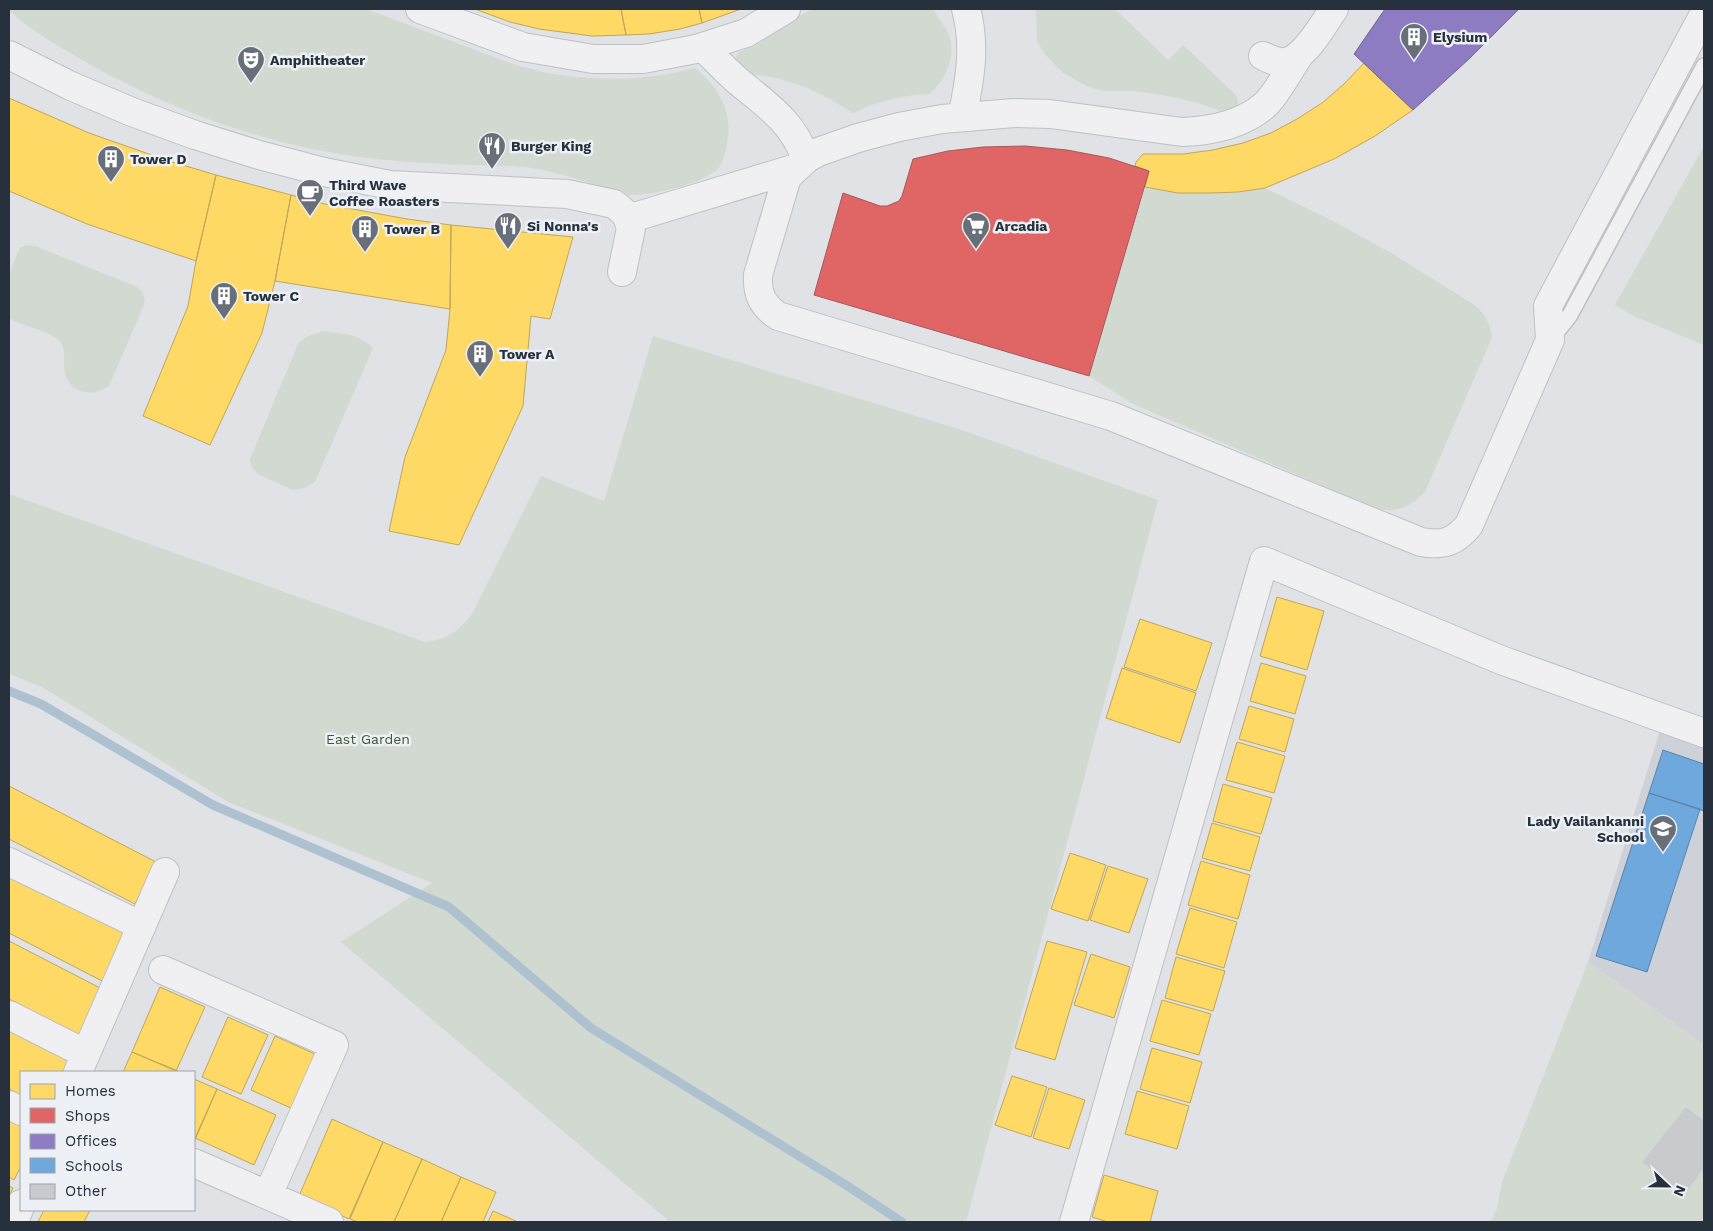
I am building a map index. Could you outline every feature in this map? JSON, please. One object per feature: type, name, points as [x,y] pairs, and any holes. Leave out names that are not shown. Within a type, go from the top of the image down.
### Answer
[{"type":"street","points":[[420,9],[523,47],[593,59],[643,59],[703,47],[746,33],[786,9]]},
{"type":"street","points":[[962,117],[969,87],[972,56],[970,24],[966,9]]},
{"type":"street","points":[[1334,9],[1266,104],[1237,121],[1222,127],[1202,131],[1168,131],[1050,114],[1014,113],[962,117],[900,127],[858,138],[818,152],[801,163],[787,177],[758,275],[758,288],[761,300],[768,309],[778,316],[1111,416],[1421,542],[1433,544],[1446,543],[1463,533],[1469,525],[1550,340],[1548,306],[1704,14]]},
{"type":"street","points":[[703,47],[728,72],[780,116],[801,144],[801,163]]},
{"type":"street","points":[[9,55],[71,86],[132,112],[195,135],[259,155],[324,172],[390,185],[567,194],[614,204],[626,214],[631,228],[622,272]]},
{"type":"street","points":[[1263,56],[1274,61],[1285,62],[1298,57]]},
{"type":"street","points":[[628,219],[801,163]]},
{"type":"street","points":[[1074,1222],[1264,561],[1501,660],[1704,733]]},
{"type":"street","points":[[9,862],[142,926]]},
{"type":"street","points":[[9,1015],[82,1063],[165,872]]},
{"type":"street","points":[[162,970],[334,1045],[268,1195]]},
{"type":"street","points":[[195,1163],[330,1222]]},
{"type":"street","points":[[14,1222],[20,1207]]},
{"type":"lane","points":[[1550,340],[1570,315],[1704,66]]},
{"type":"shaded area","name":"Lady Vailankanni School","points":[[1661,727],[1704,744],[1704,1045],[1588,962]]},
{"type":"green space","points":[[9,9],[366,9],[513,64],[550,74],[587,78],[625,79],[662,75],[696,68],[712,85],[727,114],[728,136],[726,151],[720,167],[698,180],[677,188],[655,192],[636,195],[615,195],[570,177],[532,168],[398,161],[311,149],[235,128],[161,100],[91,65],[60,47],[24,23]]},
{"type":"green space","points":[[812,9],[933,9],[950,38],[951,55],[942,80],[930,94],[890,99],[853,113],[805,87],[777,78],[744,73],[735,66],[735,59],[738,53],[760,43],[792,20]]},
{"type":"green space","points":[[1036,9],[1115,9],[1168,60],[1183,45],[1236,95],[1238,106],[1235,111],[1226,113],[1195,102],[1162,95],[1133,91],[1104,91],[1089,87],[1063,73],[1044,53],[1037,41]]},
{"type":"green space","points":[[1704,146],[1704,345],[1631,315],[1615,305]]},
{"type":"green space","points":[[1145,187],[1178,193],[1238,192],[1265,188],[1329,219],[1393,254],[1476,306],[1487,320],[1492,337],[1425,492],[1414,502],[1403,508],[1391,510],[1376,509],[1131,403],[1089,376]]},
{"type":"green space","points":[[26,245],[35,246],[135,286],[143,294],[145,299],[144,305],[109,386],[103,390],[90,393],[78,390],[72,386],[65,374],[64,350],[60,342],[51,335],[9,318],[9,273],[20,248]]},
{"type":"green space","points":[[323,331],[362,339],[373,348],[315,482],[305,488],[293,490],[259,475],[251,466],[250,459],[298,344],[306,337]]},
{"type":"green space","name":"East Garden","points":[[653,336],[959,429],[1158,500],[966,1222],[670,1222],[341,942],[432,883],[228,802],[42,687],[9,674],[9,494],[425,642],[452,634],[472,614],[541,476],[604,501]]},
{"type":"green space","points":[[1588,962],[1704,1045],[1704,1222],[1491,1222],[1497,1208],[1502,1182]]},
{"type":"building: Homes","points":[[475,9],[621,9],[626,35],[592,36],[539,29],[510,22]]},
{"type":"building: Homes","points":[[621,9],[699,9],[702,23],[649,34],[626,35]]},
{"type":"building: Homes","points":[[699,9],[741,9],[702,23]]},
{"type":"building: Homes","points":[[1364,63],[1413,110],[1375,136],[1334,159],[1265,188],[1238,192],[1178,193],[1145,187],[1149,171],[1135,166],[1143,154],[1183,154],[1213,150],[1243,143],[1271,133],[1322,103]]},
{"type":"building: Homes","name":"Tower D","points":[[9,98],[89,133],[216,175],[196,261],[87,224],[9,191]]},
{"type":"building: Homes","name":"Tower C","points":[[216,175],[291,195],[275,281],[262,333],[210,445],[143,416],[188,306],[196,261]]},
{"type":"building: Homes","name":"Tower B","points":[[291,195],[325,204],[451,225],[450,309],[275,281]]},
{"type":"building: Homes","name":"Tower A","points":[[451,225],[573,237],[550,319],[531,316],[523,406],[459,545],[389,531],[405,457],[446,350],[450,309]]},
{"type":"building: Homes","points":[[1277,597],[1324,611],[1307,670],[1260,656]]},
{"type":"building: Homes","points":[[1140,619],[1212,643],[1196,691],[1124,667]]},
{"type":"building: Homes","points":[[1261,663],[1306,676],[1295,714],[1250,701]]},
{"type":"building: Homes","points":[[1122,668],[1196,693],[1180,743],[1106,718]]},
{"type":"building: Homes","points":[[1249,706],[1294,719],[1285,752],[1239,739]]},
{"type":"building: Homes","points":[[1237,742],[1285,756],[1274,793],[1226,780]]},
{"type":"building: Homes","points":[[1223,784],[1272,798],[1261,834],[1213,821]]},
{"type":"building: Homes","points":[[9,786],[156,862],[135,904],[9,839]]},
{"type":"building: Homes","points":[[1212,823],[1260,837],[1250,871],[1202,858]]},
{"type":"building: Homes","points":[[1070,853],[1106,865],[1088,921],[1051,909]]},
{"type":"building: Homes","points":[[1201,861],[1250,875],[1238,919],[1188,905]]},
{"type":"building: Homes","points":[[1108,866],[1148,879],[1129,933],[1090,920]]},
{"type":"building: Homes","points":[[9,869],[131,933],[106,983],[9,933]]},
{"type":"building: Homes","points":[[1190,908],[1237,922],[1224,968],[1176,954]]},
{"type":"building: Homes","points":[[9,941],[104,990],[81,1036],[9,999]]},
{"type":"building: Homes","points":[[1047,941],[1087,952],[1055,1060],[1015,1048]]},
{"type":"building: Homes","points":[[1091,954],[1130,967],[1114,1018],[1074,1005]]},
{"type":"building: Homes","points":[[1176,957],[1225,971],[1213,1011],[1165,998]]},
{"type":"building: Homes","points":[[160,987],[205,1007],[176,1071],[132,1052]]},
{"type":"building: Homes","points":[[1162,1000],[1211,1014],[1199,1055],[1150,1041]]},
{"type":"building: Homes","points":[[228,1017],[268,1035],[241,1094],[202,1077]]},
{"type":"building: Homes","points":[[9,1028],[78,1064],[74,1071],[20,1071],[20,1094],[9,1089]]},
{"type":"building: Homes","points":[[275,1036],[317,1055],[293,1109],[251,1090]]},
{"type":"building: Homes","points":[[1152,1048],[1202,1062],[1190,1103],[1140,1089]]},
{"type":"building: Homes","points":[[132,1052],[178,1071],[123,1071]]},
{"type":"building: Homes","points":[[1012,1076],[1047,1087],[1031,1137],[995,1125]]},
{"type":"building: Homes","points":[[195,1079],[217,1089],[195,1140]]},
{"type":"building: Homes","points":[[1049,1088],[1085,1100],[1069,1149],[1033,1138]]},
{"type":"building: Homes","points":[[217,1089],[276,1115],[254,1165],[195,1138]]},
{"type":"building: Homes","points":[[1137,1091],[1189,1106],[1177,1149],[1125,1134]]},
{"type":"building: Homes","points":[[9,1114],[20,1120],[20,1168],[14,1180],[9,1177]]},
{"type":"building: Homes","points":[[332,1119],[383,1142],[349,1219],[299,1196]]},
{"type":"building: Homes","points":[[383,1142],[422,1159],[394,1222],[358,1222],[350,1219]]},
{"type":"building: Homes","points":[[422,1159],[461,1177],[441,1222],[394,1222]]},
{"type":"building: Homes","points":[[1104,1175],[1158,1191],[1150,1222],[1108,1222],[1092,1217]]},
{"type":"building: Homes","points":[[461,1177],[496,1192],[483,1222],[441,1222]]},
{"type":"building: Homes","points":[[9,1186],[13,1188],[9,1197]]},
{"type":"building: Homes","points":[[44,1211],[90,1211],[84,1222],[38,1222]]},
{"type":"building: Homes","points":[[493,1211],[518,1222],[488,1222]]},
{"type":"building: Shops","name":"Arcadia","points":[[1025,146],[1067,150],[1109,158],[1149,171],[1089,376],[814,295],[843,193],[880,206],[887,206],[899,201],[902,196],[913,159],[948,151],[983,147]]},
{"type":"building: Offices","name":"Elysium","points":[[1385,9],[1519,9],[1469,59],[1413,110],[1354,54]]},
{"type":"building: Schools","points":[[1663,750],[1704,764],[1704,811],[1649,793]]},
{"type":"building: Schools","points":[[1649,793],[1700,809],[1647,972],[1596,956]]},
{"type":"building: Other","points":[[1686,1107],[1704,1121],[1704,1168],[1684,1195],[1642,1162]]},
{"type":"waterway","points":[[9,691],[41,704],[213,805],[449,907],[591,1028],[846,1185],[902,1222]]},
{"type":"place","name":"Elysium","points":[[1414,61]]},
{"type":"place","name":"Amphitheater","points":[[251,84]]},
{"type":"place","name":"Burger King","points":[[492,170]]},
{"type":"place","name":"Tower D","points":[[111,183]]},
{"type":"place","name":"Third Wave Coffee Roasters","points":[[310,217]]},
{"type":"place","name":"Si Nonna's","points":[[508,250]]},
{"type":"place","name":"Arcadia","points":[[976,250]]},
{"type":"place","name":"Tower B","points":[[365,253]]},
{"type":"place","name":"Tower C","points":[[224,320]]},
{"type":"place","name":"Tower A","points":[[480,378]]},
{"type":"place","name":"Lady Vailankanni School","points":[[1663,853]]}]
